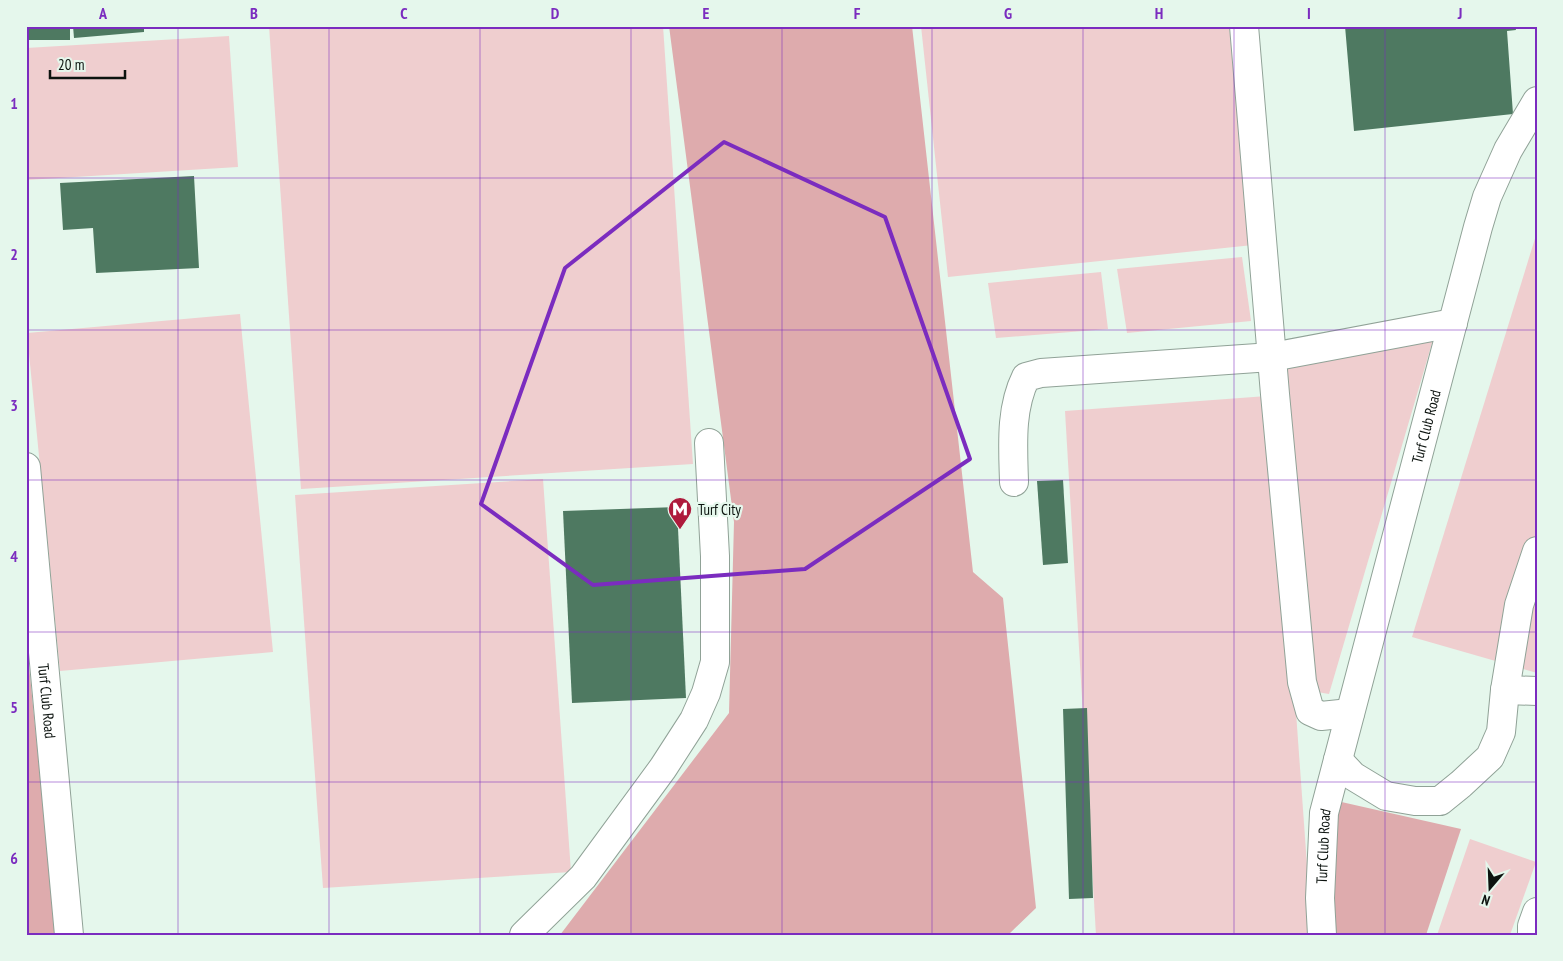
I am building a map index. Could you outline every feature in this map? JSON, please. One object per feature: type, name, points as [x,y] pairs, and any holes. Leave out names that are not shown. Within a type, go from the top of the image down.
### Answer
[{"type":"street","points":[[1244,26],[1302,682],[1310,710],[1321,716],[1350,713]]},
{"type":"street","name":"Turf Club Road","points":[[1322,935],[1320,898],[1324,813],[1487,198],[1508,150],[1537,100]]},
{"type":"street","points":[[1014,482],[1013,428],[1020,390],[1026,377],[1041,373],[1272,357],[1453,322]]},
{"type":"street","points":[[524,935],[583,877],[663,768],[694,720],[706,693],[715,662],[715,556],[709,443]]},
{"type":"street","name":"Turf Club Road","points":[[26,467],[68,935]]},
{"type":"street","points":[[1338,760],[1353,776],[1386,796],[1415,801],[1440,801],[1490,756],[1501,732],[1505,690],[1518,605],[1537,551]]},
{"type":"street","points":[[1505,690],[1537,691]]},
{"type":"street","points":[[1532,935],[1532,926],[1537,912]]},
{"type":"highlighted area","points":[[724,142],[885,217],[970,459],[805,569],[593,585],[481,504],[565,268]]},
{"type":"shaded area","points":[[269,26],[663,26],[693,464],[301,489]]},
{"type":"shaded area","points":[[669,26],[912,26],[973,572],[1003,598],[1036,908],[1008,935],[560,935],[729,713],[734,522]]},
{"type":"shaded area","points":[[921,26],[1229,26],[1253,245],[948,277]]},
{"type":"shaded area","points":[[229,36],[238,167],[26,180],[26,48]]},
{"type":"shaded area","points":[[1537,232],[1537,673],[1412,637]]},
{"type":"shaded area","points":[[1242,257],[1251,321],[1127,333],[1117,269]]},
{"type":"shaded area","points":[[1101,272],[1108,329],[996,338],[988,283]]},
{"type":"shaded area","points":[[240,314],[273,652],[60,671],[27,333]]},
{"type":"shaded area","points":[[1435,333],[1329,694],[1311,691],[1282,364]]},
{"type":"shaded area","points":[[1267,396],[1295,698],[1312,935],[1096,935],[1065,411]]},
{"type":"shaded area","points":[[543,479],[571,872],[323,888],[295,495]]},
{"type":"shaded area","points":[[26,636],[56,935],[26,935]]},
{"type":"shaded area","points":[[1337,801],[1461,829],[1426,935],[1328,935]]},
{"type":"shaded area","points":[[1470,839],[1536,862],[1510,935],[1437,935]]},
{"type":"building","points":[[26,26],[70,26],[70,40],[26,40]]},
{"type":"building","points":[[73,26],[144,26],[144,32],[74,38]]},
{"type":"building","points":[[1345,26],[1515,26],[1516,30],[1507,31],[1513,114],[1354,131]]},
{"type":"building","points":[[194,176],[199,268],[96,273],[93,228],[63,230],[60,183]]},
{"type":"building","points":[[1063,480],[1068,563],[1043,565],[1037,481]]},
{"type":"building","points":[[677,507],[686,698],[572,703],[563,511]]},
{"type":"building","points":[[1087,708],[1093,898],[1069,899],[1063,709]]},
{"type":"place","name":"Turf City","points":[[680,530]]}]
